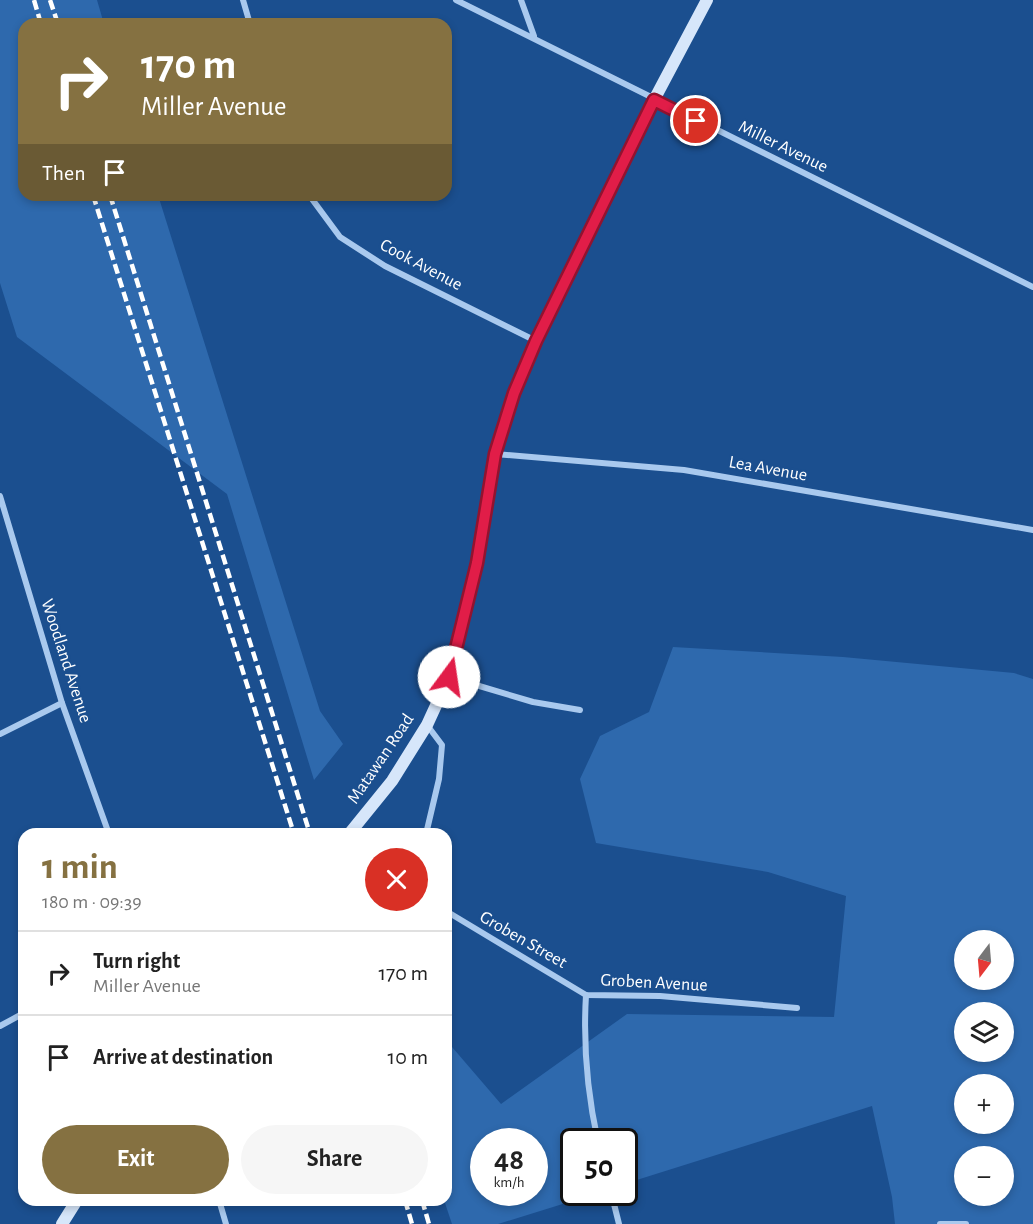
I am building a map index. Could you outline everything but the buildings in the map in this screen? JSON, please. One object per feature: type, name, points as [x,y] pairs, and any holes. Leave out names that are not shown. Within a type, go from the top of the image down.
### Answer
[{"type":"main road","name":"Matawan Road","points":[[355,828],[392,781],[427,725],[449,677],[477,563],[495,454],[514,393],[536,341],[654,100],[707,0]]},
{"type":"main road","points":[[62,1224],[73,1206]]},
{"type":"street","points":[[243,0],[248,18]]},
{"type":"street","name":"Miller Avenue","points":[[456,0],[534,36],[654,100],[1033,287]]},
{"type":"street","points":[[521,0],[534,36]]},
{"type":"street","name":"Cook Avenue","points":[[313,201],[340,237],[385,266],[536,341]]},
{"type":"street","name":"Lea Avenue","points":[[495,454],[684,470],[1033,530]]},
{"type":"street","name":"Woodland Avenue","points":[[0,496],[62,703],[107,828]]},
{"type":"street","points":[[449,677],[533,702],[580,710]]},
{"type":"street","points":[[0,734],[62,703]]},
{"type":"street","points":[[427,725],[442,745],[439,779],[427,828]]},
{"type":"street","name":"Groben Street","points":[[452,915],[586,995]]},
{"type":"street","name":"Groben Avenue","points":[[595,1128],[590,1106],[583,1042],[586,995],[660,996],[797,1008]]},
{"type":"street","points":[[0,1026],[18,1016]]},
{"type":"street","points":[[221,1206],[226,1224]]},
{"type":"street","points":[[614,1206],[619,1224]]},
{"type":"street","points":[[940,1224],[966,1224]]},
{"type":"shaded area","points":[[0,0],[97,0],[102,18],[18,18],[18,201],[160,201],[320,711],[343,744],[314,780],[227,494],[17,337],[0,283]]},
{"type":"shaded area","points":[[673,647],[843,657],[1014,673],[1033,679],[1033,1224],[895,1224],[892,1197],[872,1106],[638,1180],[638,1128],[560,1128],[560,1205],[498,1224],[452,1224],[446,1206],[452,1206],[452,1047],[501,1104],[627,1014],[834,1017],[846,896],[768,872],[596,843],[580,779],[600,736],[649,712]]},
{"type":"railway","points":[[34,0],[39,18]]},
{"type":"railway","points":[[50,0],[56,18]]},
{"type":"railway","points":[[95,201],[292,828]]},
{"type":"railway","points":[[112,201],[308,828]]},
{"type":"railway","points":[[407,1206],[412,1224]]},
{"type":"railway","points":[[424,1206],[429,1224]]},
{"type":"route","points":[[449,677],[477,563],[495,454],[514,393],[536,341],[654,100],[696,121]]}]
